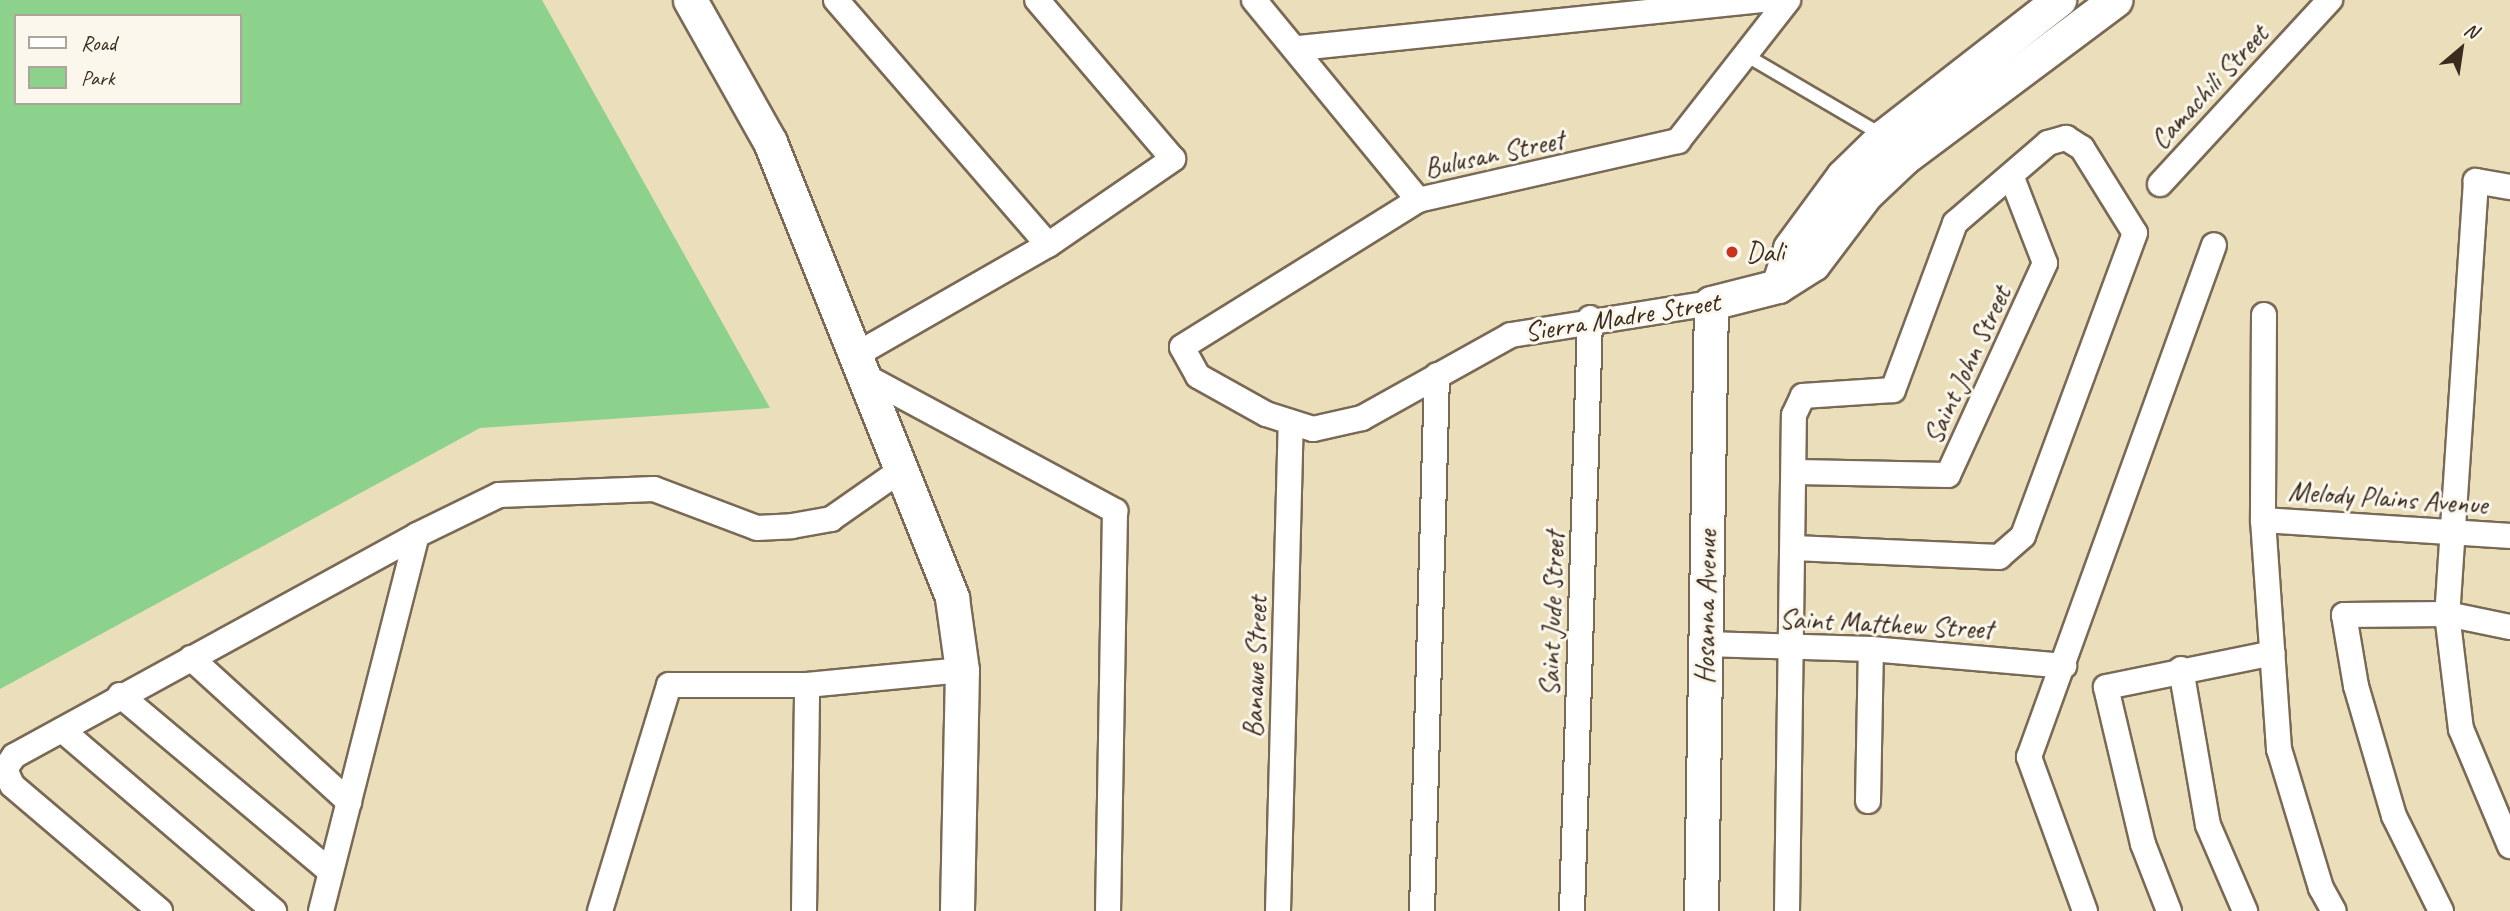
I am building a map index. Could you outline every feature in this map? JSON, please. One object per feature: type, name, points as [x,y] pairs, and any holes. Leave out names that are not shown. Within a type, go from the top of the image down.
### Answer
[{"type":"main road","points":[[691,0],[770,142],[898,472],[952,598],[962,670],[957,911]]},
{"type":"main road","points":[[1778,286],[1790,248],[1813,213],[1884,136],[2059,0]]},
{"type":"main road","name":"Sierra Madre Street","points":[[1711,303],[1778,286],[1813,264],[1858,203],[1904,158],[2115,0]]},
{"type":"main road","points":[[2008,38],[2028,65]]},
{"type":"main road","name":"Hosanna Avenue","points":[[1701,911],[1711,303]]},
{"type":"street","points":[[836,0],[1048,245]]},
{"type":"street","points":[[1037,0],[1173,159],[1048,245],[858,365],[1115,511],[1108,911]]},
{"type":"street","points":[[1254,0],[1299,48],[1418,200]]},
{"type":"street","name":"Bulusan Street","points":[[1182,347],[1418,200],[1668,146],[1696,122],[1744,53],[1788,0]]},
{"type":"street","name":"Camachili Street","points":[[2160,184],[2330,0]]},
{"type":"street","points":[[1299,48],[1753,1]]},
{"type":"street","points":[[1787,911],[1794,548],[1797,472],[1794,415],[1803,396],[1894,390],[1955,223],[2012,178],[2048,143],[2066,138],[2082,148],[2135,233],[2023,536],[1999,557],[1794,548]]},
{"type":"street","name":"Saint John Street","points":[[1797,472],[1948,475],[2045,263],[2012,178]]},
{"type":"street","points":[[2510,187],[2476,181],[2456,531],[2447,614],[2461,729],[2510,846]]},
{"type":"street","points":[[2085,911],[2029,757],[2214,245]]},
{"type":"street","name":"Sierra Madre Street","points":[[1182,347],[1198,376],[1291,425],[1337,427],[1511,335],[1590,318],[1711,303]]},
{"type":"street","points":[[2264,315],[2263,520],[2279,749],[2321,888],[2334,911]]},
{"type":"street","name":"Saint Jude Street","points":[[1572,911],[1590,318]]},
{"type":"street","points":[[1422,911],[1437,375]]},
{"type":"street","name":"Banawe Street","points":[[1278,911],[1291,425]]},
{"type":"street","points":[[160,911],[12,785],[5,769],[14,756],[120,695],[417,534],[499,495],[628,490],[682,497],[757,528],[792,526],[831,519],[898,472]]},
{"type":"street","name":"Melody Plains Avenue","points":[[2263,520],[2510,536]]},
{"type":"street","points":[[321,911],[417,534]]},
{"type":"street","points":[[2441,911],[2393,816],[2356,686],[2344,615],[2447,614],[2510,627]]},
{"type":"street","name":"Saint Matthew Street","points":[[1705,644],[1871,649],[2064,666]]},
{"type":"street","points":[[1868,801],[1871,649]]},
{"type":"street","points":[[2169,911],[2143,844],[2106,687],[2181,669],[2273,653]]},
{"type":"street","points":[[191,658],[349,802]]},
{"type":"street","points":[[2181,669],[2208,825],[2245,911]]},
{"type":"street","points":[[600,911],[668,685],[683,680],[807,685],[962,670]]},
{"type":"street","points":[[803,911],[807,685]]},
{"type":"street","points":[[120,695],[331,872]]},
{"type":"street","points":[[62,730],[274,911]]},
{"type":"lane","points":[[1744,53],[1884,136]]},
{"type":"green space","points":[[0,0],[542,0],[770,408],[480,428],[0,689]]},
{"type":"place","name":"Dali","points":[[1732,252]]}]
